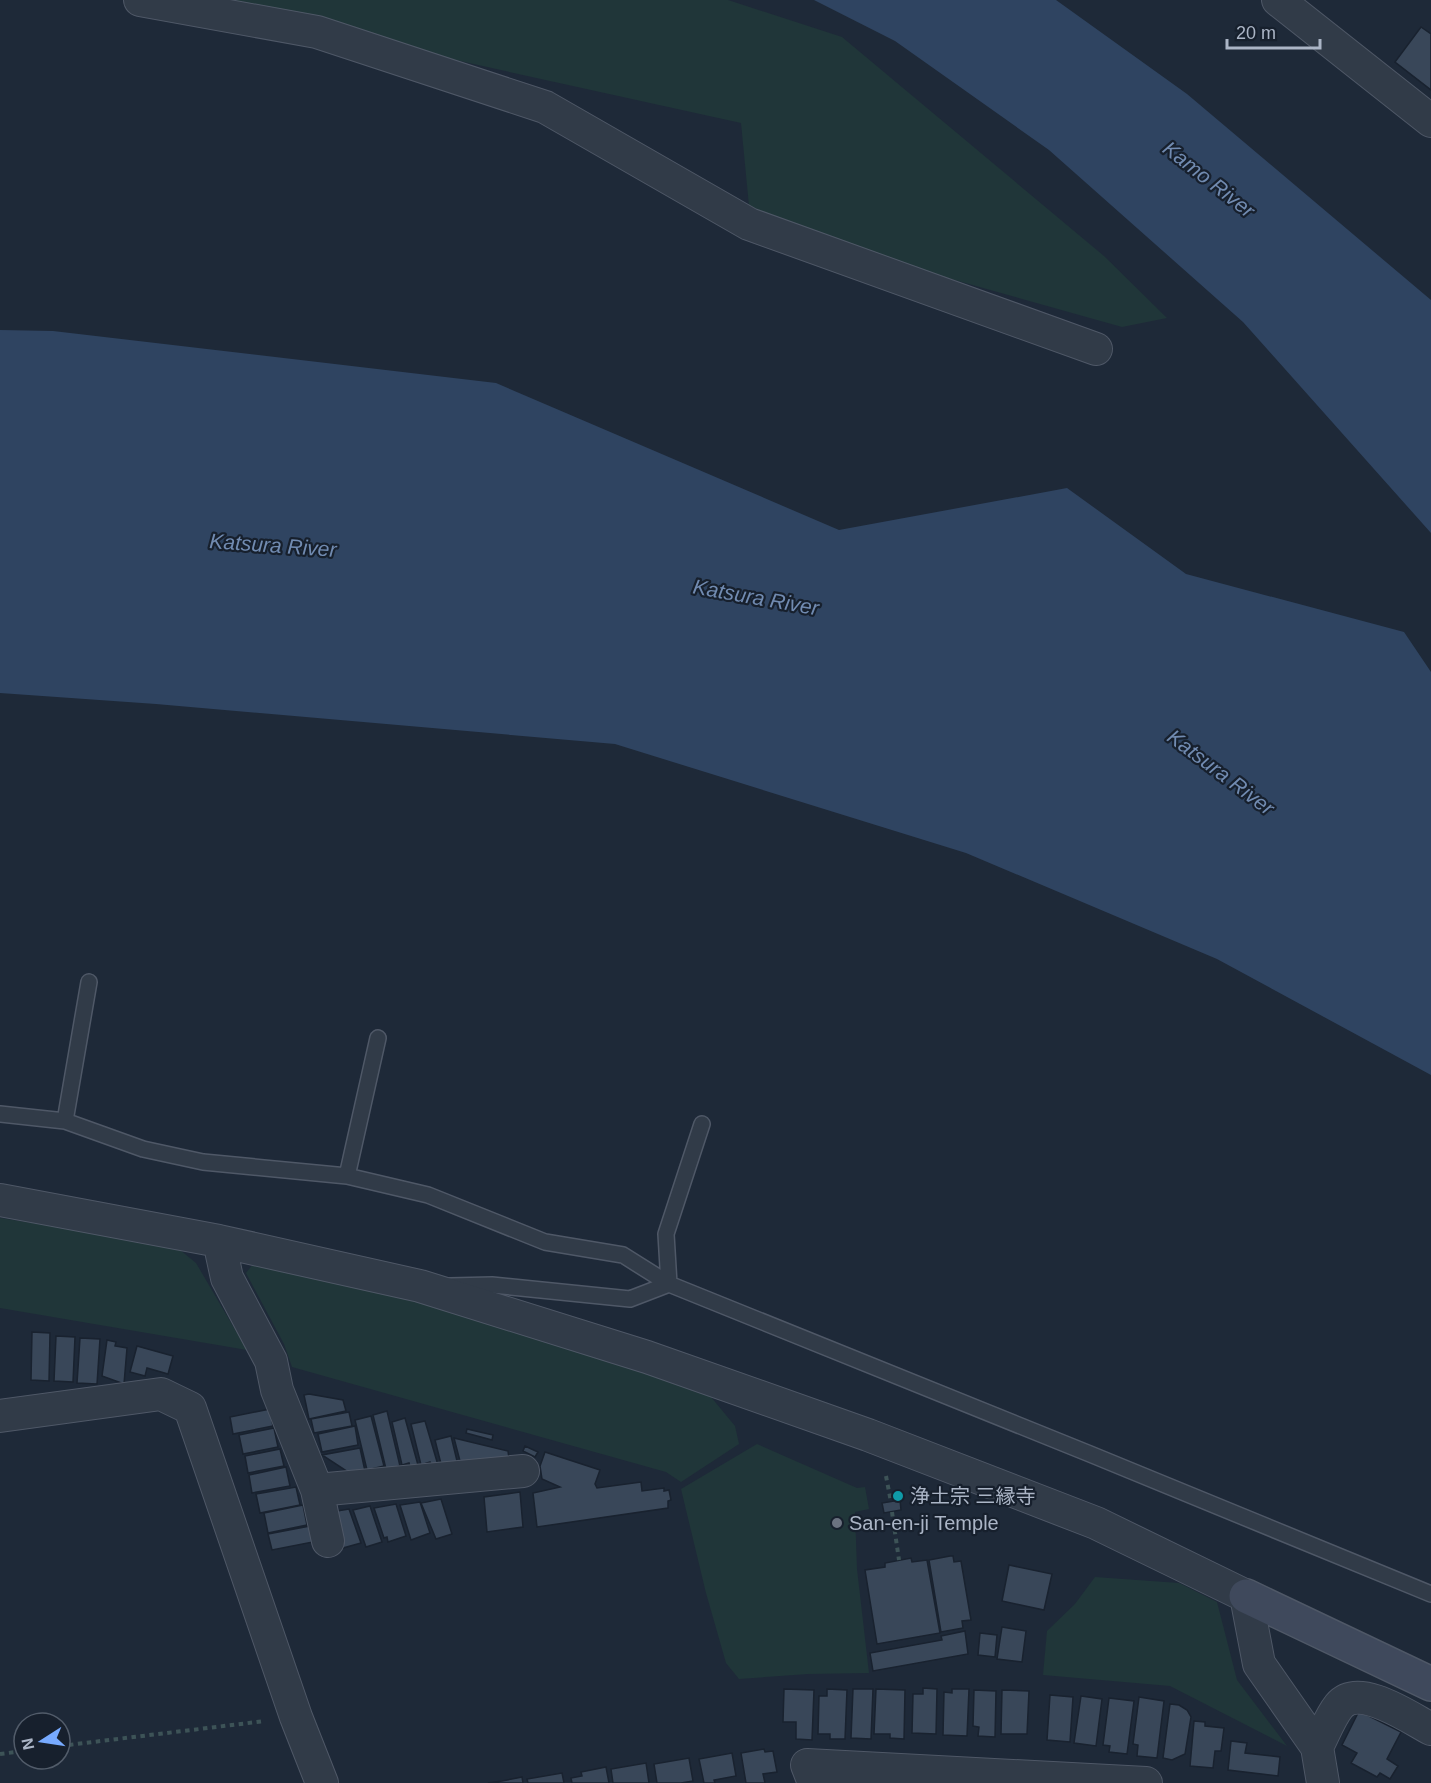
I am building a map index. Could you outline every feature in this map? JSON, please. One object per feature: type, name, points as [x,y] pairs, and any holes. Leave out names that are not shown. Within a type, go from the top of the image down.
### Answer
[{"type":"street","points":[[140,0],[317,32],[545,107],[749,224],[1096,349]]},
{"type":"street","points":[[1278,0],[1431,121]]},
{"type":"street","points":[[0,1200],[219,1241],[420,1286],[646,1357],[868,1435],[1096,1523],[1431,1684]]},
{"type":"street","points":[[219,1241],[227,1278],[271,1361],[277,1390],[317,1490],[328,1541]]},
{"type":"street","points":[[0,1416],[161,1394],[190,1408],[296,1717],[322,1783]]},
{"type":"street","points":[[317,1490],[523,1471]]},
{"type":"street","points":[[1246,1596],[1259,1664],[1317,1747],[1323,1783]]},
{"type":"street","points":[[1317,1747],[1340,1705],[1351,1698],[1360,1696],[1372,1699],[1431,1729]]},
{"type":"street","points":[[814,1783],[807,1765],[1146,1783]]},
{"type":"lane","points":[[65,1121],[89,982]]},
{"type":"lane","points":[[347,1176],[378,1038]]},
{"type":"lane","points":[[0,1114],[65,1121],[143,1149],[203,1162],[347,1176],[428,1195],[545,1242],[623,1255],[669,1284],[1431,1594]]},
{"type":"lane","points":[[669,1284],[666,1234],[702,1124]]},
{"type":"lane","points":[[420,1286],[492,1285],[630,1299],[669,1284]]},
{"type":"path","points":[[885,1469],[891,1502]]},
{"type":"path","points":[[892,1512],[899,1560]]},
{"type":"path","points":[[72,1745],[296,1717]]},
{"type":"green space","points":[[183,0],[728,0],[842,37],[1104,256],[1167,318],[1122,327],[830,245],[749,206],[741,123]]},
{"type":"green space","points":[[0,1218],[174,1245],[196,1263],[247,1350],[0,1308]]},
{"type":"green space","points":[[257,1259],[418,1300],[647,1371],[711,1397],[735,1426],[739,1444],[681,1482],[666,1472],[292,1367],[284,1344],[246,1273]]},
{"type":"green space","points":[[757,1444],[857,1488],[865,1487],[869,1509],[855,1512],[857,1569],[869,1673],[808,1674],[739,1679],[726,1663],[706,1593],[681,1489]]},
{"type":"green space","points":[[1095,1577],[1179,1583],[1217,1602],[1237,1680],[1287,1746],[1170,1686],[1043,1675],[1047,1631],[1075,1604]]},
{"type":"water","name":"Kamo River","points":[[814,0],[1056,0],[1187,94],[1431,300],[1431,533],[1243,322],[1049,150],[895,41]]},
{"type":"water","name":"Katsura River","points":[[0,330],[53,331],[496,383],[839,530],[1067,488],[1186,574],[1404,632],[1431,672],[1431,1075],[1217,959],[966,853],[615,744],[156,704],[0,693]]},
{"type":"building","points":[[1421,27],[1431,34],[1431,90],[1395,62]]},
{"type":"building","points":[[32,1332],[50,1333],[49,1381],[31,1380]]},
{"type":"building","points":[[56,1336],[75,1337],[73,1382],[54,1381]]},
{"type":"building","points":[[80,1338],[100,1339],[97,1384],[77,1383]]},
{"type":"building","points":[[107,1340],[116,1342],[115,1346],[127,1348],[124,1384],[102,1376]]},
{"type":"building","points":[[137,1346],[173,1356],[168,1374],[147,1368],[145,1376],[130,1372]]},
{"type":"building","points":[[304,1395],[343,1400],[346,1411],[309,1419]]},
{"type":"building","points":[[270,1409],[273,1426],[233,1434],[230,1417]]},
{"type":"building","points":[[387,1411],[400,1466],[386,1469],[373,1415]]},
{"type":"building","points":[[349,1412],[352,1426],[314,1433],[311,1419]]},
{"type":"building","points":[[371,1416],[384,1466],[367,1470],[355,1420]]},
{"type":"building","points":[[405,1418],[418,1465],[410,1467],[409,1463],[402,1465],[392,1422]]},
{"type":"building","points":[[425,1421],[438,1465],[432,1467],[430,1462],[421,1465],[411,1424]]},
{"type":"building","points":[[355,1426],[358,1445],[322,1452],[318,1434]]},
{"type":"building","points":[[274,1428],[278,1447],[243,1454],[239,1435]]},
{"type":"building","points":[[467,1429],[493,1435],[492,1440],[466,1433]]},
{"type":"building","points":[[451,1436],[458,1465],[441,1464],[435,1440]]},
{"type":"building","points":[[454,1438],[508,1451],[509,1459],[461,1465]]},
{"type":"building","points":[[525,1446],[538,1452],[535,1457],[523,1451]]},
{"type":"building","points":[[360,1448],[365,1471],[351,1474],[322,1455]]},
{"type":"building","points":[[280,1449],[284,1466],[248,1473],[245,1456]]},
{"type":"building","points":[[545,1452],[600,1470],[595,1484],[597,1488],[641,1482],[642,1491],[664,1488],[664,1491],[669,1490],[671,1500],[668,1501],[668,1508],[537,1527],[533,1493],[560,1487],[542,1479],[540,1466]]},
{"type":"building","points":[[286,1467],[290,1486],[252,1493],[249,1475]]},
{"type":"building","points":[[296,1487],[300,1505],[260,1513],[256,1494]]},
{"type":"building","points":[[520,1492],[523,1527],[487,1532],[484,1497]]},
{"type":"building","points":[[441,1499],[452,1534],[436,1539],[421,1503]]},
{"type":"building","points":[[900,1500],[901,1510],[884,1513],[882,1503]]},
{"type":"building","points":[[420,1502],[430,1533],[411,1540],[400,1505]]},
{"type":"building","points":[[396,1504],[406,1536],[388,1542],[387,1537],[384,1538],[374,1508]]},
{"type":"building","points":[[303,1505],[307,1525],[268,1533],[264,1513]]},
{"type":"building","points":[[370,1506],[382,1542],[366,1547],[353,1510]]},
{"type":"building","points":[[349,1509],[361,1543],[343,1548],[331,1512]]},
{"type":"building","points":[[310,1526],[313,1542],[272,1550],[268,1534]]},
{"type":"building","points":[[953,1556],[954,1562],[961,1561],[971,1620],[962,1621],[963,1628],[941,1632],[929,1560]]},
{"type":"building","points":[[911,1558],[912,1562],[927,1560],[940,1633],[877,1644],[865,1570],[885,1567],[885,1563]]},
{"type":"building","points":[[1009,1565],[1052,1574],[1044,1610],[1002,1601]]},
{"type":"building","points":[[1002,1627],[1026,1631],[1022,1662],[997,1659]]},
{"type":"building","points":[[965,1631],[968,1654],[873,1671],[870,1653],[942,1640],[941,1636]]},
{"type":"building","points":[[980,1633],[997,1635],[995,1657],[978,1655]]},
{"type":"building","points":[[923,1688],[937,1689],[936,1734],[912,1733],[913,1694],[923,1694]]},
{"type":"building","points":[[784,1689],[814,1690],[812,1740],[796,1739],[796,1722],[783,1722]]},
{"type":"building","points":[[827,1689],[847,1690],[845,1739],[830,1739],[830,1734],[818,1734],[819,1696],[827,1696]]},
{"type":"building","points":[[853,1689],[873,1689],[871,1739],[851,1738]]},
{"type":"building","points":[[876,1689],[905,1690],[904,1739],[890,1738],[890,1734],[874,1734]]},
{"type":"building","points":[[952,1689],[969,1689],[967,1736],[943,1735],[944,1692],[952,1693]]},
{"type":"building","points":[[974,1690],[996,1691],[995,1737],[978,1736],[979,1727],[973,1726]]},
{"type":"building","points":[[1002,1690],[1029,1691],[1027,1734],[1001,1734]]},
{"type":"building","points":[[1050,1695],[1073,1697],[1070,1742],[1047,1740]]},
{"type":"building","points":[[1081,1696],[1102,1699],[1096,1746],[1074,1743]]},
{"type":"building","points":[[1139,1697],[1164,1701],[1157,1758],[1137,1756],[1138,1745],[1133,1744]]},
{"type":"building","points":[[1109,1698],[1134,1701],[1127,1754],[1109,1752],[1110,1746],[1103,1745]]},
{"type":"building","points":[[1170,1704],[1179,1705],[1187,1710],[1191,1717],[1185,1754],[1172,1760],[1163,1758]]},
{"type":"building","points":[[1359,1711],[1401,1732],[1387,1759],[1398,1766],[1390,1779],[1380,1773],[1377,1777],[1351,1763],[1357,1753],[1342,1745]]},
{"type":"building","points":[[1194,1721],[1205,1722],[1205,1726],[1224,1728],[1221,1751],[1215,1751],[1213,1768],[1190,1766]]},
{"type":"building","points":[[1231,1741],[1247,1743],[1245,1753],[1280,1757],[1278,1776],[1228,1770]]},
{"type":"building","points":[[764,1749],[765,1752],[773,1751],[777,1772],[763,1774],[765,1783],[746,1783],[741,1753]]},
{"type":"building","points":[[732,1753],[736,1776],[714,1780],[715,1783],[704,1783],[699,1759]]},
{"type":"building","points":[[689,1758],[693,1781],[657,1783],[654,1764]]},
{"type":"building","points":[[646,1763],[649,1783],[613,1783],[611,1769]]},
{"type":"building","points":[[606,1767],[609,1783],[572,1783],[571,1778],[582,1776],[581,1772]]},
{"type":"building","points":[[562,1773],[564,1783],[528,1783],[527,1779]]},
{"type":"building","points":[[522,1777],[523,1783],[488,1783],[502,1781]]},
{"type":"place","name":"浄土宗 三縁寺","points":[[898,1496]]},
{"type":"place","name":"San-en-ji Temple","points":[[837,1523]]}]
